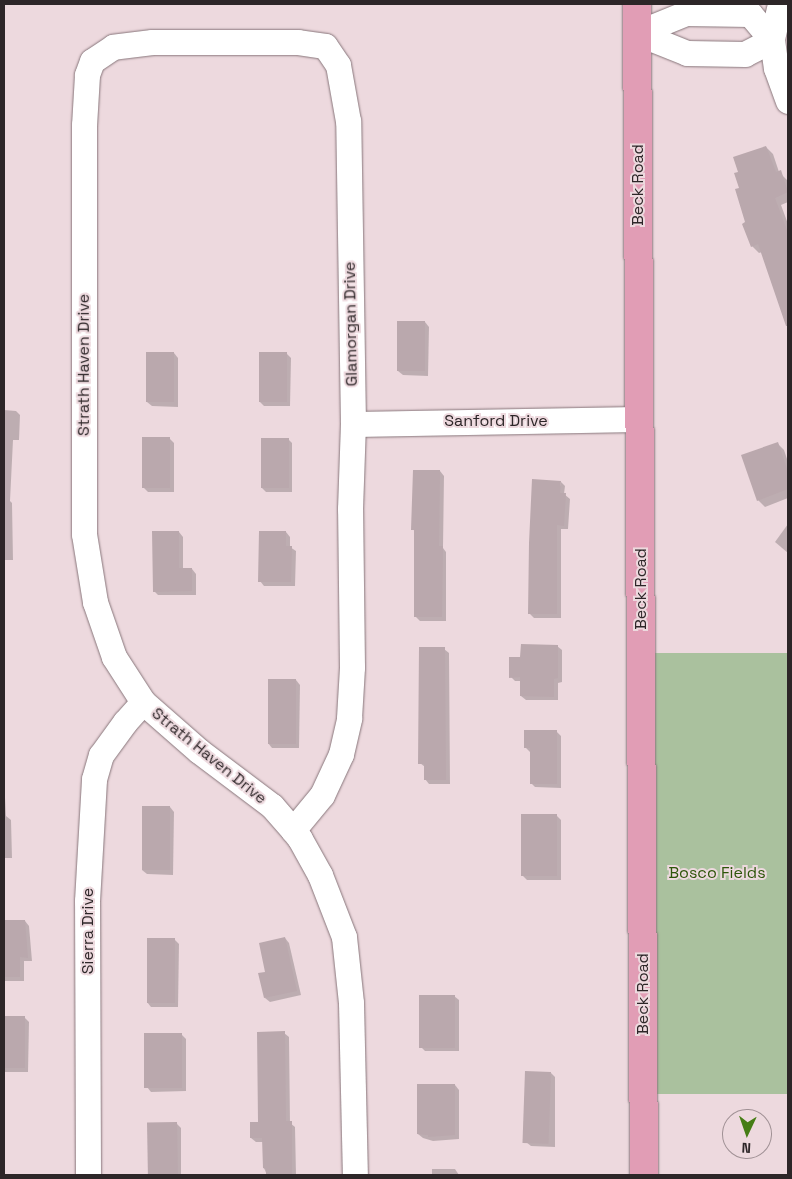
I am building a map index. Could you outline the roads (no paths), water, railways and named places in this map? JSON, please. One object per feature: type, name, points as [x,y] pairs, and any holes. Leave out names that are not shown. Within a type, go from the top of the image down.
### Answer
[{"type":"main road","name":"Beck Road","points":[[637,4],[644,1175]]},
{"type":"street","points":[[780,4],[772,40],[776,68],[788,101]]},
{"type":"street","points":[[638,33],[686,13],[750,14],[772,40]]},
{"type":"street","points":[[638,33],[687,53],[745,54],[772,40]]},
{"type":"street","name":"Glamorgan Drive","points":[[92,61],[113,47],[152,42],[298,42],[325,46],[338,65],[348,121],[353,424],[350,510],[352,667],[349,718],[341,754],[322,794],[292,830]]},
{"type":"street","name":"Strath Haven Drive","points":[[92,61],[87,75],[84,125],[84,534],[95,602],[114,657],[143,702],[199,751],[272,806],[300,839],[320,875],[344,937],[351,1003],[355,1175]]},
{"type":"street","name":"Sanford Drive","points":[[353,424],[639,419]]},
{"type":"street","name":"Sierra Drive","points":[[88,1175],[87,901],[94,779],[101,755],[125,722],[143,702]]},
{"type":"park label","name":"Bosco Fields","points":[[717,873]]}]
